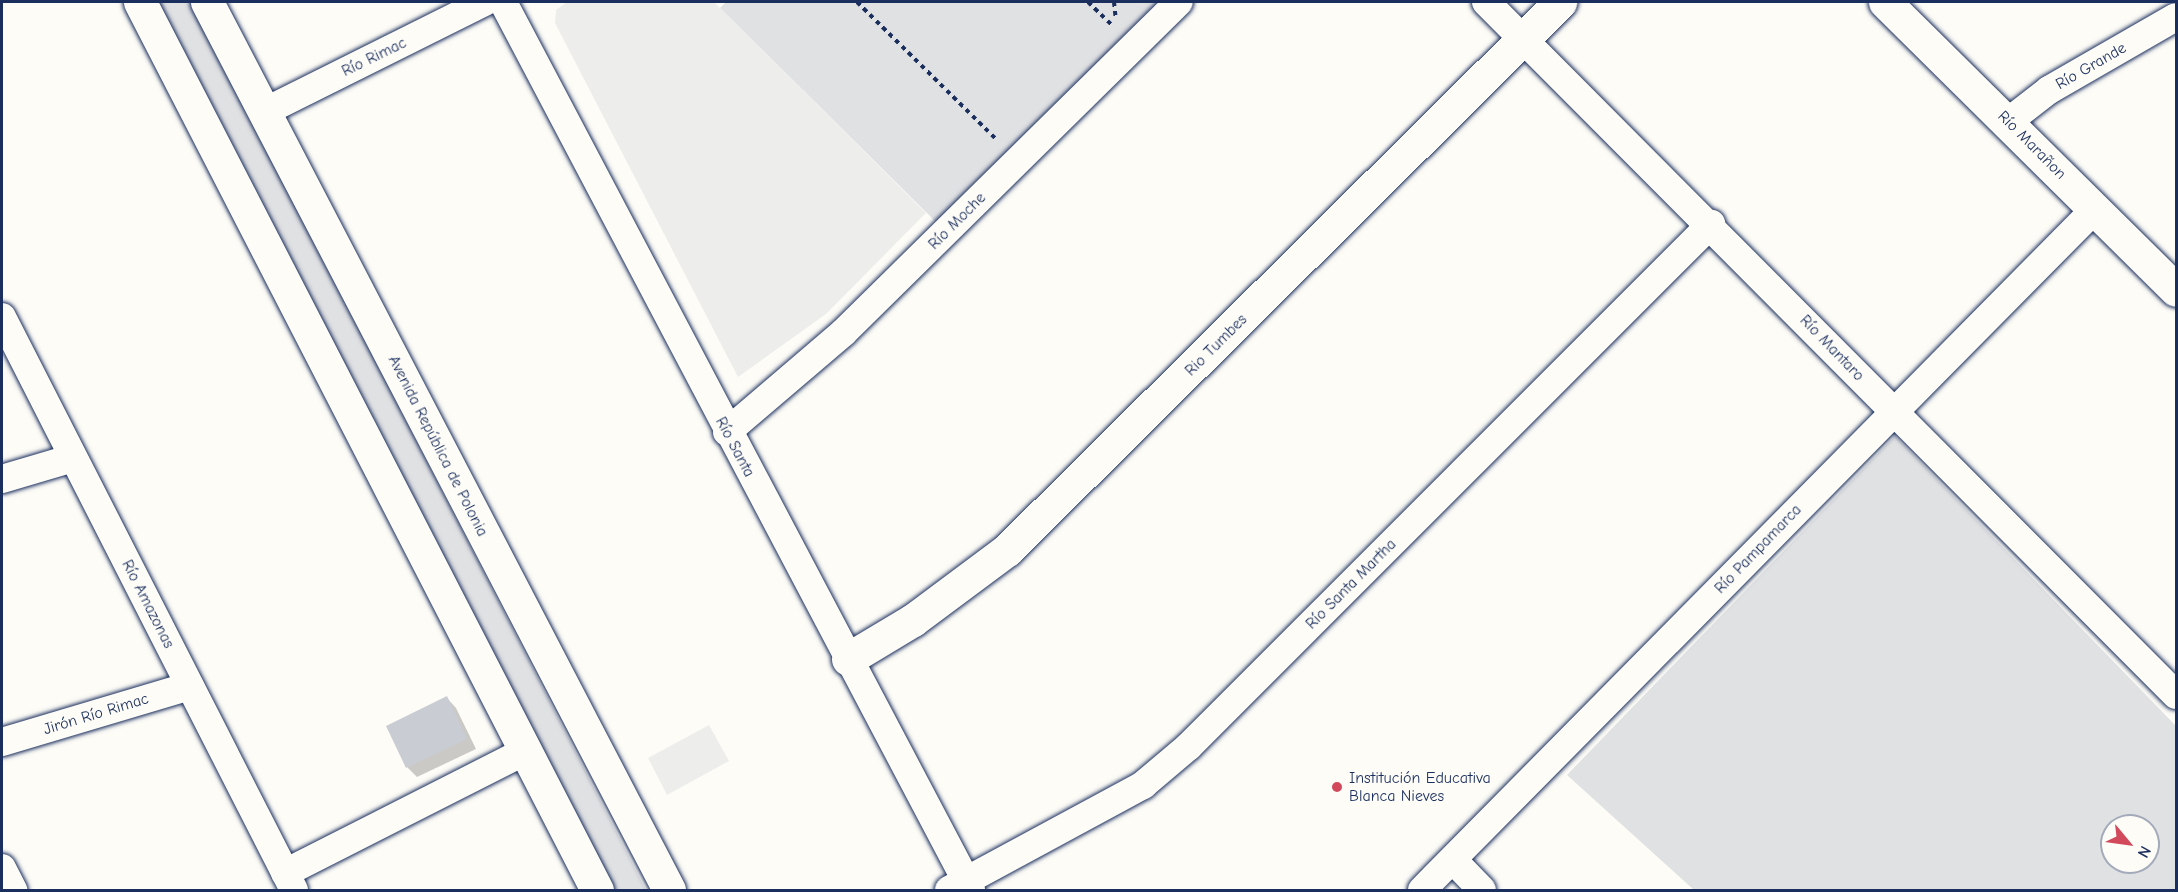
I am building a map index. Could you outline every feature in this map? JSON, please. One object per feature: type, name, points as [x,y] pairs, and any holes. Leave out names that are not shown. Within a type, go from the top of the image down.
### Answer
[{"type":"main road","points":[[140,2],[597,891]]},
{"type":"main road","name":"Avenida República de Polonia","points":[[207,2],[669,891]]},
{"type":"main road","name":"Rio Tumbes","points":[[848,659],[913,620],[1007,550],[1560,2]]},
{"type":"main road","name":"Río Marañon","points":[[1885,2],[2009,121],[2176,290]]},
{"type":"street","name":"Río Rimac","points":[[264,112],[485,2]]},
{"type":"street","name":"Río Santa","points":[[503,2],[848,659],[962,888]]},
{"type":"street","name":"Río Moche","points":[[727,432],[844,332],[1179,2]]},
{"type":"street","name":"Río Mantaro","points":[[1486,2],[1711,224],[2176,695]]},
{"type":"street","name":"Río Grande","points":[[2009,121],[2049,90],[2176,17]]},
{"type":"street","name":"Río Pampamarca","points":[[1422,891],[1454,861],[1893,410],[2095,209]]},
{"type":"street","name":"Río Santa Martha","points":[[962,888],[1143,785],[1188,747],[1711,224]]},
{"type":"street","name":"Río Amazonas","points":[[2,317],[290,882]]},
{"type":"street","points":[[2,479],[74,458]]},
{"type":"street","name":"Jirón Río Rimac","points":[[2,742],[190,686]]},
{"type":"street","points":[[290,882],[525,751]]},
{"type":"street","points":[[1454,861],[1482,891]]},
{"type":"street","points":[[2,868],[12,891]]},
{"type":"path","points":[[857,2],[1001,144]]},
{"type":"path","points":[[1088,2],[1117,30],[1114,2]]},
{"type":"shaded area","points":[[156,2],[192,2],[646,890],[612,890]]},
{"type":"shaded area","points":[[567,2],[714,2],[926,213],[826,314],[738,377],[555,23],[556,10]]},
{"type":"shaded area","points":[[726,2],[1159,2],[936,222],[720,8]]},
{"type":"shaded area","points":[[1895,436],[2176,726],[2176,890],[1694,890],[1567,775]]},
{"type":"shaded area","points":[[709,725],[729,761],[667,795],[648,758]]},
{"type":"building","points":[[447,696],[467,739],[406,768],[386,726]]},
{"type":"place","name":"Institución Educativa Blanca Nieves","points":[[1337,787]]}]
